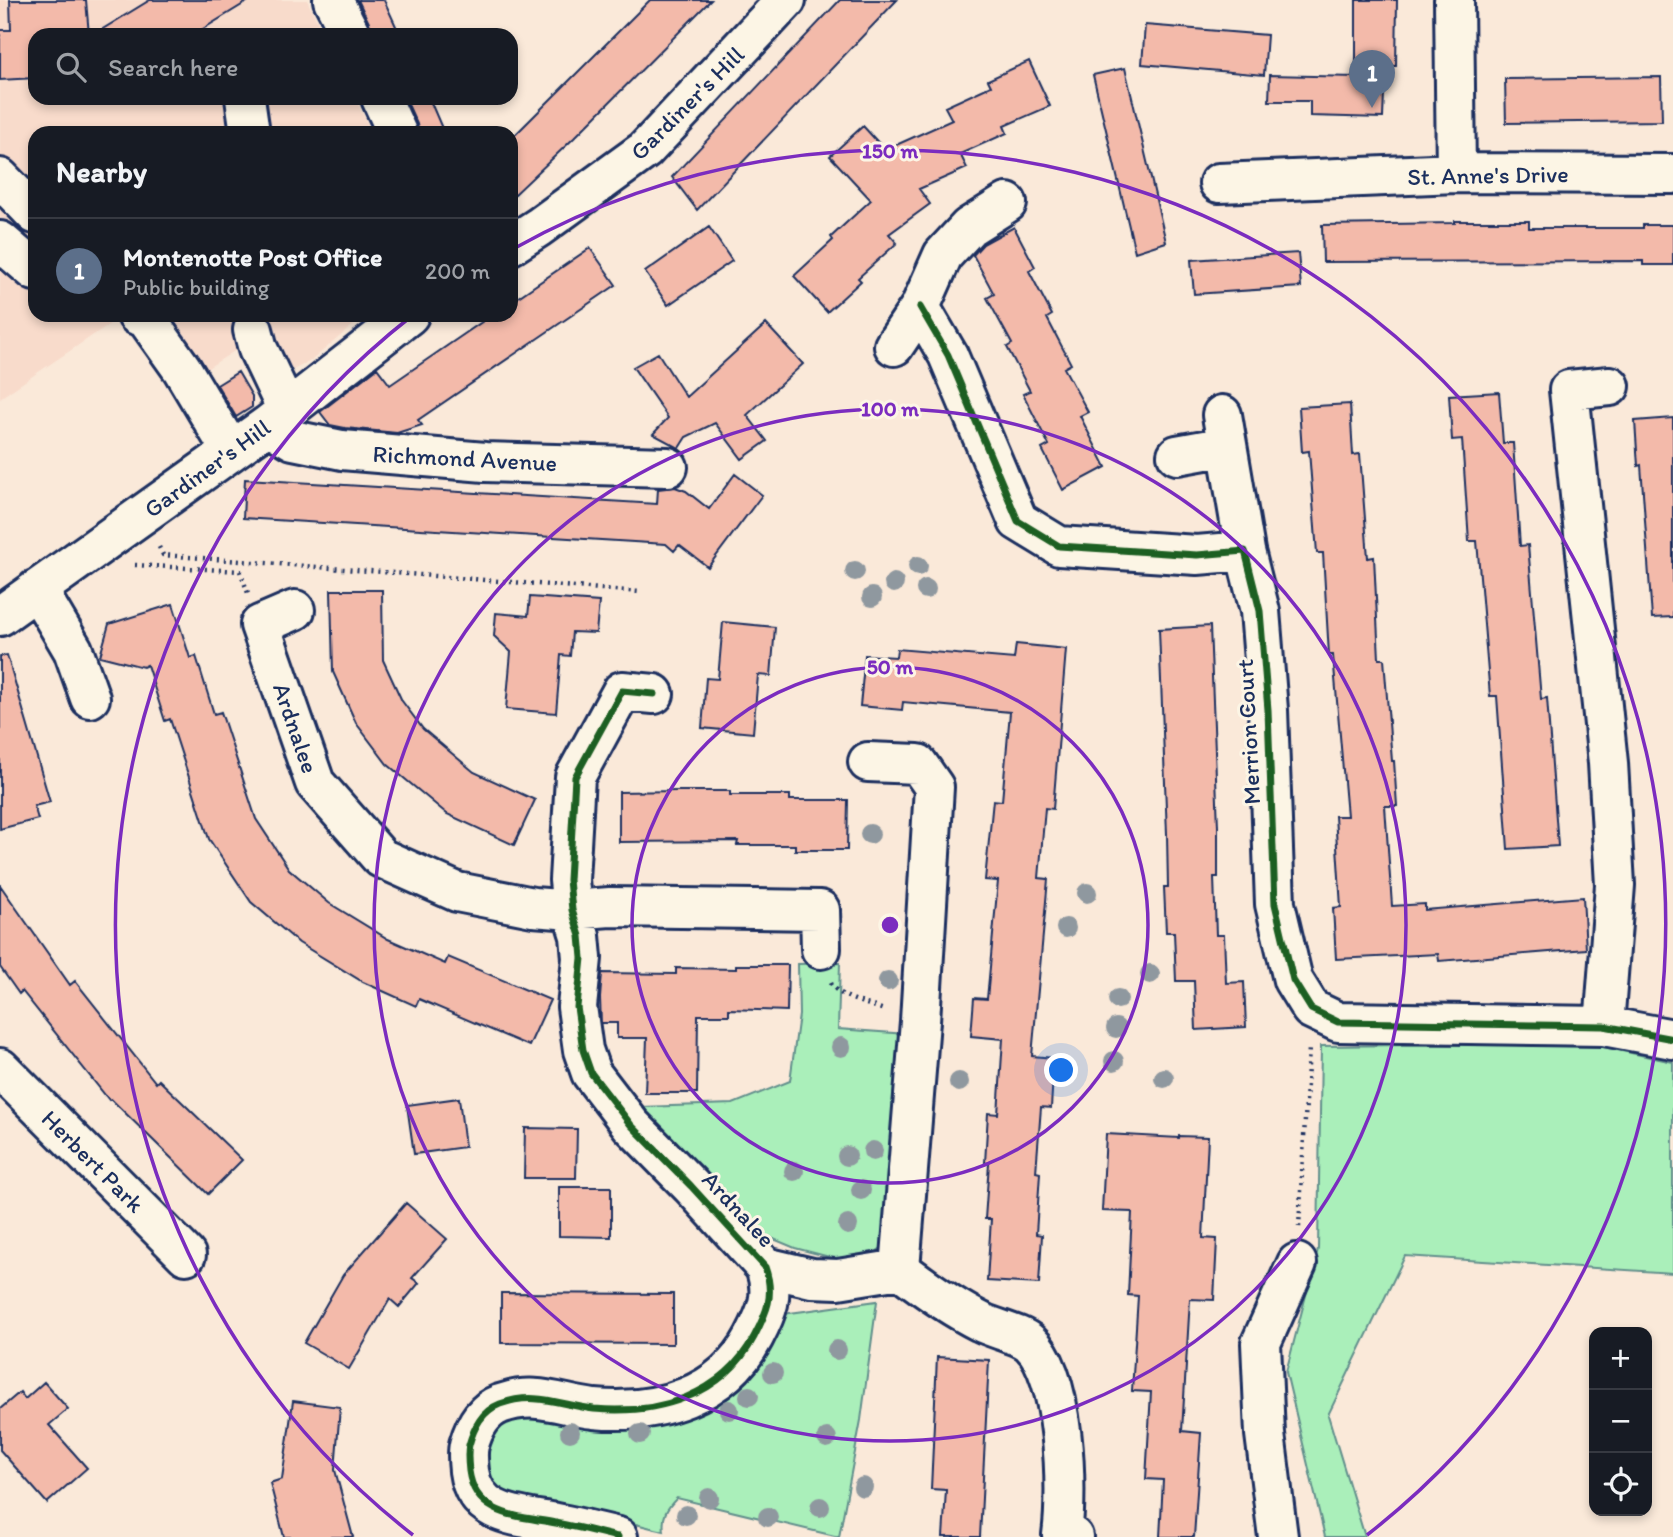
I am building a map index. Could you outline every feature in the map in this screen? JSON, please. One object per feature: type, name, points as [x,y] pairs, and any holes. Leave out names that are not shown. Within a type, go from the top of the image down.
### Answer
[{"type":"street","points":[[333,0],[347,28]]},
{"type":"street","name":"Gardiner's Hill","points":[[518,240],[645,150],[786,0]]},
{"type":"street","points":[[1454,0],[1456,173]]},
{"type":"street","points":[[246,105],[249,126]]},
{"type":"street","points":[[384,105],[394,126]]},
{"type":"street","name":"St. Anne's Drive","points":[[1220,183],[1456,173],[1673,174]]},
{"type":"street","points":[[0,178],[28,207]]},
{"type":"street","points":[[894,346],[920,307],[943,256],[969,227],[1007,203]]},
{"type":"street","points":[[0,241],[28,265]]},
{"type":"street","points":[[920,307],[948,355],[1018,521],[1059,546],[1197,555],[1245,551]]},
{"type":"street","points":[[149,322],[182,369],[231,451]]},
{"type":"street","points":[[250,322],[277,417]]},
{"type":"street","name":"Gardiner's Hill","points":[[0,616],[231,451],[400,322]]},
{"type":"street","points":[[1604,1026],[1615,885],[1608,763],[1569,390],[1610,386]]},
{"type":"street","name":"Richmond Avenue","points":[[277,417],[293,440],[342,450],[485,462],[668,467]]},
{"type":"street","name":"Merrion Court","points":[[1177,455],[1225,430],[1245,551],[1260,611],[1268,710],[1275,904],[1293,980],[1311,1009]]},
{"type":"street","points":[[37,589],[72,650],[90,698]]},
{"type":"street","points":[[260,625],[295,610]]},
{"type":"street","name":"Ardnalee","points":[[260,625],[315,783],[381,858],[457,892],[533,907],[820,910],[821,949]]},
{"type":"street","name":"Ardnalee","points":[[618,1537],[579,1527],[510,1516],[483,1502],[470,1484],[468,1448],[474,1428],[486,1412],[498,1405],[514,1401],[551,1399],[591,1409],[641,1409],[669,1403],[711,1387],[739,1360],[765,1315],[770,1296],[771,1282],[765,1267],[717,1213],[631,1125],[591,1073],[579,1028],[577,1007],[582,958],[569,880],[575,778],[622,691],[654,694]]},
{"type":"street","points":[[868,762],[918,764],[934,787],[920,1021],[900,1269],[943,1302],[984,1324],[1030,1343],[1043,1362],[1049,1372],[1060,1413],[1065,1513],[1062,1535],[1073,1537]]},
{"type":"street","points":[[1311,1009],[1339,1021],[1604,1026],[1673,1039]]},
{"type":"street","name":"Herbert Park","points":[[0,1068],[186,1255]]},
{"type":"street","points":[[1278,1537],[1265,1434],[1261,1343],[1297,1263]]},
{"type":"street","name":"Ardnalee","points":[[765,1267],[812,1278],[838,1279],[900,1269]]},
{"type":"path","points":[[142,515],[163,555],[640,592]]},
{"type":"path","points":[[108,539],[129,564],[240,571],[260,625]]},
{"type":"path","points":[[821,949],[834,988],[920,1021]]},
{"type":"path","points":[[1297,1263],[1311,1009]]},
{"type":"shaded area","points":[[0,0],[307,0],[321,28],[28,28],[28,105],[358,105],[369,126],[28,126],[28,322],[113,322],[0,398]]},
{"type":"shaded area","points":[[170,322],[357,322],[312,360],[259,388],[236,350],[203,371]]},
{"type":"green space","points":[[840,963],[838,1029],[907,1034],[887,1244],[870,1256],[841,1260],[795,1248],[759,1233],[642,1107],[733,1104],[790,1081],[799,1015],[798,964]]},
{"type":"green space","points":[[1585,1043],[1673,1062],[1673,1273],[1405,1256],[1328,1415],[1365,1537],[1325,1537],[1286,1372],[1318,1249],[1321,1046]]},
{"type":"green space","points":[[877,1301],[861,1420],[839,1537],[677,1498],[666,1513],[664,1531],[596,1514],[517,1499],[497,1489],[490,1481],[486,1466],[489,1443],[501,1427],[512,1420],[524,1415],[666,1421],[702,1411],[727,1395],[783,1314]]},
{"type":"building","points":[[10,0],[86,0],[88,28],[28,28],[28,78],[0,80],[0,30],[11,30]]},
{"type":"building","points":[[150,0],[250,0],[204,28],[104,28]]},
{"type":"building","points":[[358,0],[384,0],[397,28],[371,28]]},
{"type":"building","points":[[650,0],[711,0],[518,191],[518,132]]},
{"type":"building","points":[[840,0],[897,0],[697,210],[672,177]]},
{"type":"building","points":[[1356,0],[1397,0],[1396,66],[1385,66],[1383,118],[1310,116],[1310,101],[1269,101],[1270,75],[1356,77]]},
{"type":"building","points":[[1145,25],[1267,35],[1264,75],[1142,64]]},
{"type":"building","points":[[1029,61],[1050,106],[1004,126],[1007,133],[960,154],[967,168],[919,189],[930,204],[889,234],[897,243],[858,278],[861,281],[827,312],[794,276],[871,200],[830,156],[863,126],[885,150],[952,120],[945,107],[991,86],[988,80]]},
{"type":"building","points":[[1125,68],[1166,242],[1135,252],[1093,75]]},
{"type":"building","points":[[1661,77],[1662,121],[1506,123],[1505,79]]},
{"type":"building","points":[[408,105],[432,105],[441,126],[417,124]]},
{"type":"building","points":[[1529,221],[1529,228],[1643,228],[1643,225],[1673,225],[1673,265],[1643,265],[1643,261],[1323,262],[1322,225]]},
{"type":"building","points":[[709,227],[732,261],[668,305],[645,272]]},
{"type":"building","points":[[1014,227],[1035,267],[1029,271],[1052,315],[1047,318],[1071,364],[1064,368],[1088,412],[1080,416],[1106,467],[1063,490],[1042,449],[1049,445],[1023,394],[1030,391],[1007,347],[1012,344],[987,298],[994,294],[973,255],[983,244]]},
{"type":"building","points":[[590,248],[616,285],[418,420],[422,425],[397,433],[345,428],[330,425],[320,412],[377,368],[390,385],[482,322],[518,322],[518,297]]},
{"type":"building","points":[[1298,253],[1301,287],[1194,294],[1191,260]]},
{"type":"building","points":[[766,324],[803,364],[747,415],[767,441],[742,459],[715,423],[686,437],[679,448],[653,434],[668,418],[633,367],[658,353],[686,397]]},
{"type":"building","points":[[238,372],[252,396],[252,407],[236,417],[217,385]]},
{"type":"building","points":[[1499,392],[1503,443],[1513,443],[1520,546],[1528,545],[1541,699],[1547,698],[1558,846],[1508,849],[1497,696],[1490,696],[1477,541],[1469,541],[1462,439],[1452,440],[1449,395]]},
{"type":"building","points":[[1350,404],[1353,455],[1360,454],[1368,558],[1374,557],[1379,659],[1384,659],[1394,761],[1397,806],[1385,806],[1392,906],[1425,904],[1425,910],[1583,897],[1586,949],[1439,961],[1438,954],[1336,959],[1333,908],[1341,907],[1335,816],[1347,816],[1333,655],[1329,655],[1323,553],[1317,553],[1309,451],[1302,452],[1299,407]]},
{"type":"building","points":[[1673,418],[1673,617],[1652,618],[1641,465],[1638,466],[1635,421]]},
{"type":"building","points":[[735,474],[762,495],[708,567],[679,545],[674,551],[666,544],[243,518],[245,479],[657,504],[658,489],[675,487],[686,491],[709,509]]},
{"type":"building","points":[[331,590],[382,590],[383,660],[402,701],[423,729],[474,772],[535,800],[514,845],[447,814],[387,764],[356,723],[333,672]]},
{"type":"building","points":[[530,597],[599,602],[596,633],[572,632],[570,656],[561,655],[556,713],[506,709],[511,652],[494,636],[496,613],[528,616]]},
{"type":"building","points":[[173,604],[190,658],[196,656],[214,714],[221,712],[256,819],[289,869],[329,903],[388,939],[445,964],[448,957],[550,1000],[529,1046],[419,999],[416,1006],[363,982],[299,943],[251,902],[209,839],[170,719],[165,721],[147,665],[143,667],[100,656],[109,624]]},
{"type":"building","points":[[723,622],[775,627],[771,676],[758,675],[753,733],[702,728],[706,678],[718,679]]},
{"type":"building","points":[[1210,626],[1218,827],[1218,877],[1214,877],[1216,935],[1224,935],[1226,983],[1244,982],[1246,1027],[1196,1030],[1194,981],[1176,981],[1174,932],[1166,932],[1164,887],[1168,887],[1167,834],[1159,629]]},
{"type":"building","points":[[1016,644],[1066,649],[1053,809],[1045,808],[1039,878],[1048,879],[1032,1056],[1054,1058],[1051,1108],[1041,1107],[1036,1172],[1040,1173],[1036,1234],[1042,1235],[1039,1284],[987,1281],[991,1219],[985,1219],[989,1163],[985,1163],[988,1113],[998,1114],[1003,1039],[971,1036],[974,998],[987,999],[998,881],[985,880],[993,800],[1002,801],[1010,712],[903,702],[902,710],[860,706],[865,655],[896,657],[897,649],[1014,659]]},
{"type":"building","points":[[7,655],[50,802],[34,806],[38,819],[0,829],[0,656]]},
{"type":"building","points":[[730,791],[730,795],[790,795],[790,800],[848,800],[847,850],[795,850],[795,845],[737,845],[738,841],[619,842],[619,792]]},
{"type":"building","points":[[0,885],[70,985],[75,981],[156,1083],[159,1080],[242,1160],[208,1194],[111,1099],[109,1100],[22,991],[19,994],[0,967]]},
{"type":"building","points":[[736,965],[788,965],[787,1011],[729,1009],[729,1015],[698,1015],[697,1093],[645,1093],[647,1038],[617,1038],[617,1023],[601,1023],[602,973],[676,974],[676,968],[736,969]]},
{"type":"building","points":[[459,1098],[465,1147],[414,1154],[407,1105]]},
{"type":"building","points":[[525,1128],[577,1129],[576,1178],[524,1178]]},
{"type":"building","points":[[1106,1134],[1208,1137],[1203,1238],[1217,1239],[1214,1300],[1190,1299],[1182,1431],[1201,1433],[1194,1537],[1160,1537],[1163,1480],[1146,1479],[1151,1392],[1132,1391],[1138,1296],[1128,1295],[1132,1212],[1102,1211]]},
{"type":"building","points":[[559,1187],[611,1187],[611,1237],[559,1236]]},
{"type":"building","points":[[406,1203],[447,1239],[412,1278],[419,1283],[399,1307],[390,1299],[349,1369],[304,1343],[343,1275]]},
{"type":"building","points":[[501,1293],[673,1294],[673,1344],[501,1343]]},
{"type":"building","points":[[937,1357],[989,1360],[980,1537],[943,1537],[946,1490],[931,1489]]},
{"type":"building","points":[[44,1382],[68,1409],[49,1425],[87,1468],[47,1503],[0,1450],[0,1409],[20,1392],[25,1399]]},
{"type":"building","points":[[293,1401],[340,1407],[335,1470],[353,1537],[284,1537],[270,1483],[282,1479]]},
{"type":"cycle path","points":[[920,307],[948,355],[1018,521],[1059,546],[1197,555],[1245,551],[1260,611],[1268,710],[1275,904],[1293,980],[1311,1009],[1338,1022],[1604,1026],[1673,1039]]},
{"type":"cycle path","points":[[618,1537],[514,1516],[490,1506],[480,1498],[473,1486],[468,1454],[473,1432],[484,1415],[494,1407],[513,1400],[548,1400],[594,1409],[641,1409],[686,1397],[706,1387],[725,1374],[741,1357],[759,1328],[768,1303],[769,1286],[765,1267],[631,1125],[591,1073],[583,1050],[577,1007],[582,958],[569,880],[575,777],[622,691],[654,694]]},
{"type":"place","name":"Montenotte Post Office","points":[[1372,108]]}]
